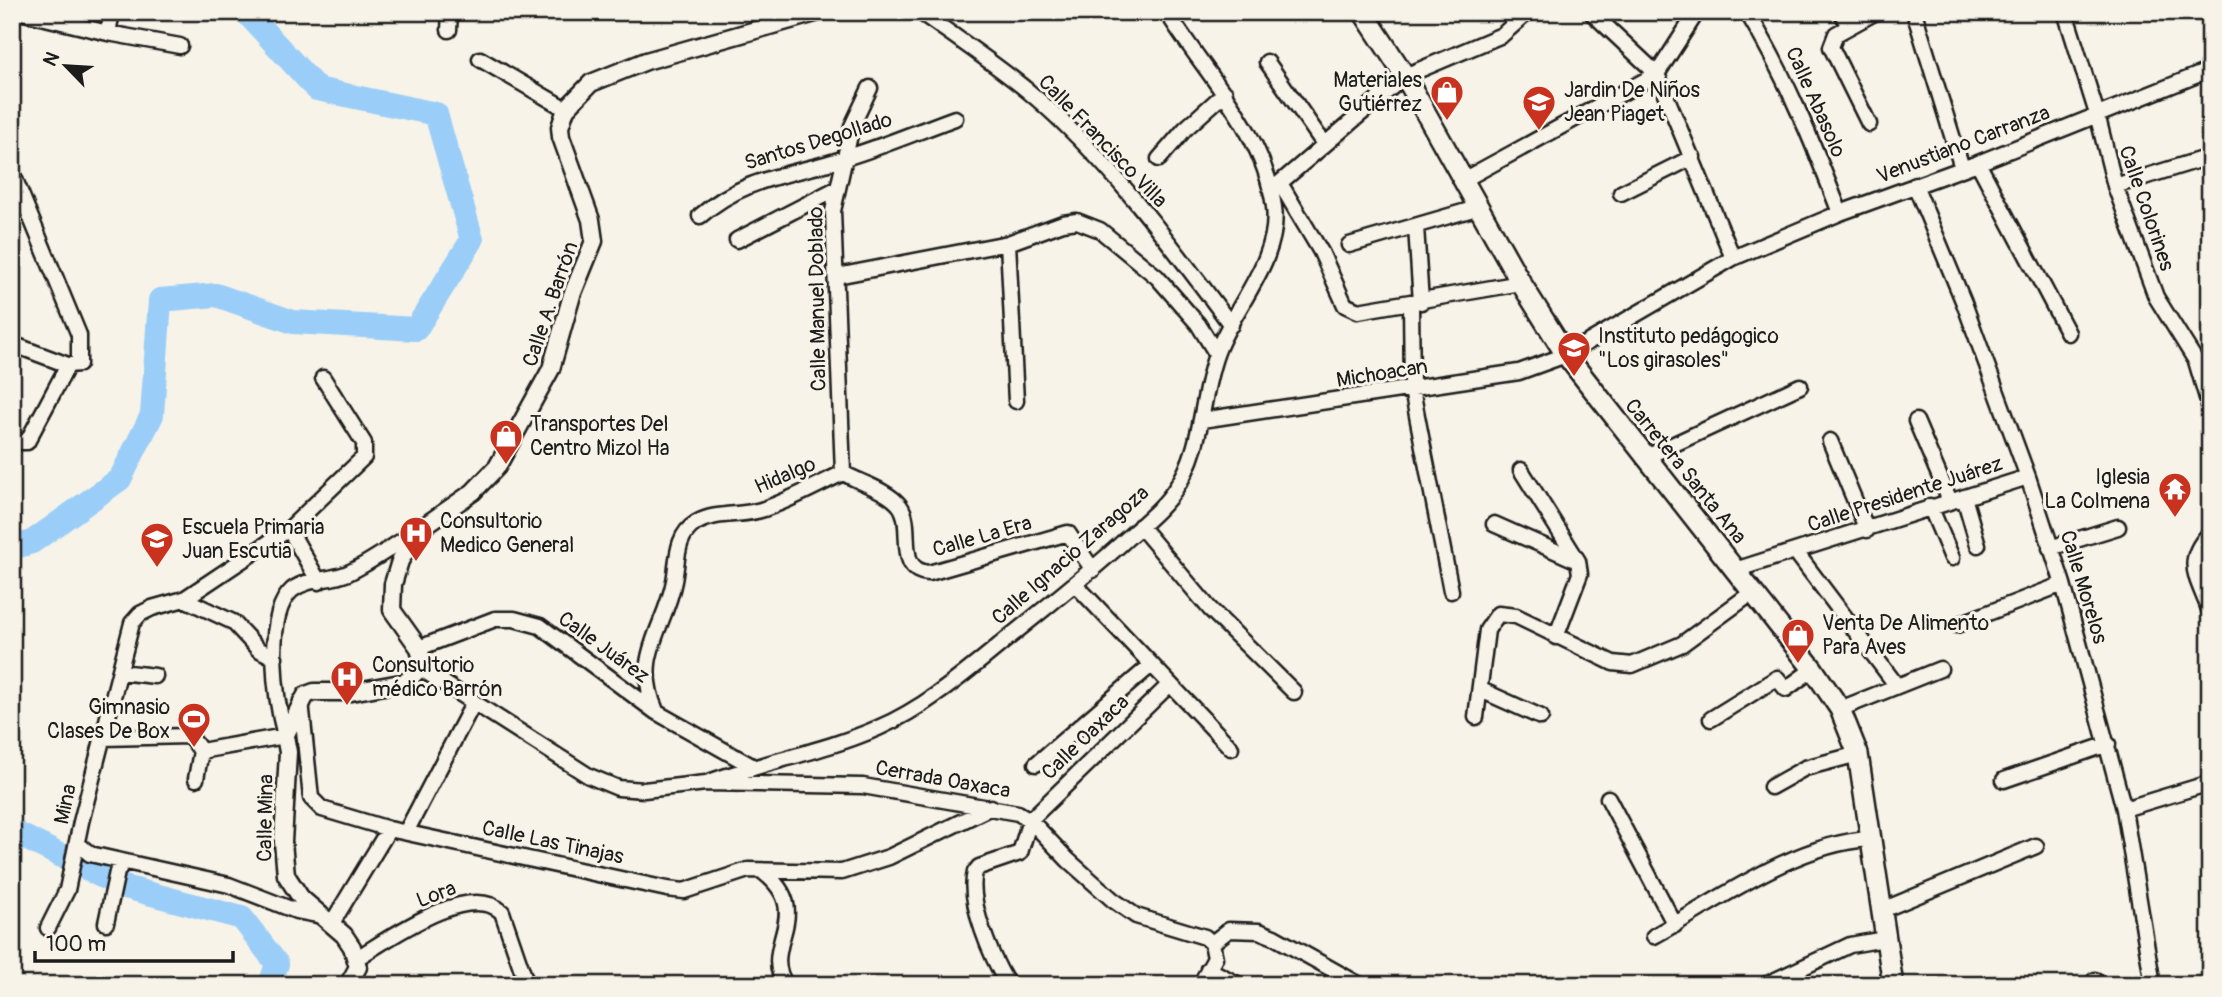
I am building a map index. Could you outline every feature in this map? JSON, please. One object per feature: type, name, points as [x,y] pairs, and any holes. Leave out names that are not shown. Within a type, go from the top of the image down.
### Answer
[{"type":"main road","name":"Carretera Santa Ana","points":[[1363,12],[1405,76],[1521,283],[1566,355],[1644,458],[1813,669],[1840,709],[1858,754],[1893,985]]},
{"type":"street","points":[[20,12],[108,33],[180,46]]},
{"type":"street","points":[[108,33],[112,12]]},
{"type":"street","points":[[449,30],[450,12]]},
{"type":"street","points":[[480,59],[566,108],[581,90],[617,72],[820,12]]},
{"type":"street","name":"Calle Francisco Villa","points":[[920,12],[1030,93],[1085,146],[1164,236],[1231,325]]},
{"type":"street","name":"Calle Ignacio Zaragoza","points":[[706,783],[752,766],[824,747],[878,728],[951,685],[1093,570],[1176,490],[1191,461],[1216,353],[1267,253],[1275,227],[1275,187],[1225,93],[1174,27],[1167,12]]},
{"type":"street","points":[[1521,283],[1358,312],[1345,304],[1321,252],[1275,187],[1405,76],[1502,35],[1528,12]]},
{"type":"street","points":[[1591,12],[1657,74],[1733,258]]},
{"type":"street","points":[[1465,179],[1657,74],[1697,12]]},
{"type":"street","name":"Calle Abasolo","points":[[1747,12],[1804,119],[1840,213]]},
{"type":"street","points":[[1842,12],[1849,26]]},
{"type":"street","points":[[1869,124],[1831,47],[1834,37],[1876,12]]},
{"type":"street","points":[[1914,12],[1962,168]]},
{"type":"street","name":"Calle Colorines","points":[[2065,12],[2097,114],[2115,186],[2156,297],[2196,361],[2210,408]]},
{"type":"street","points":[[1267,62],[1324,145]]},
{"type":"street","name":"Venustiano Carranza","points":[[1733,258],[1840,213],[1978,163],[2210,70]]},
{"type":"street","name":"Calle Manuel Doblado","points":[[843,473],[833,211],[852,127],[870,88]]},
{"type":"street","points":[[1158,159],[1225,93]]},
{"type":"street","name":"Calle A. Barrón","points":[[285,736],[275,684],[277,620],[281,605],[306,582],[319,582],[351,572],[417,531],[488,479],[551,369],[577,280],[594,241],[591,220],[561,137],[560,127],[566,108]]},
{"type":"street","name":"Santos Degollado","points":[[700,216],[716,201],[745,185],[780,173],[846,158],[955,118]]},
{"type":"street","points":[[1621,193],[1693,157]]},
{"type":"street","points":[[2115,186],[2199,160],[2210,166]]},
{"type":"street","points":[[1978,163],[2068,333]]},
{"type":"street","points":[[12,172],[79,335],[73,364],[19,442]]},
{"type":"street","name":"Calle Morelos","points":[[1915,185],[1964,303],[2028,477],[2063,584],[2124,809],[2154,985]]},
{"type":"street","points":[[737,240],[838,188]]},
{"type":"street","points":[[1349,244],[1480,207]]},
{"type":"street","points":[[837,276],[1008,243],[1063,223],[1077,221],[1100,230],[1173,294],[1216,353]]},
{"type":"street","points":[[1416,227],[1412,390],[1451,591]]},
{"type":"street","points":[[1008,243],[1016,401]]},
{"type":"street","name":"Michoacan","points":[[1202,420],[1519,372],[1566,355],[1733,258]]},
{"type":"street","points":[[12,344],[73,364]]},
{"type":"street","points":[[184,599],[289,529],[364,457],[364,443],[323,378]]},
{"type":"street","points":[[1644,458],[1800,386]]},
{"type":"street","points":[[1916,421],[1978,545]]},
{"type":"street","points":[[1830,441],[1867,530]]},
{"type":"street","points":[[1521,470],[1578,561],[1580,574],[1556,637]]},
{"type":"street","name":"Hidalgo","points":[[656,712],[649,687],[652,638],[674,581],[680,543],[687,531],[701,521],[720,515],[762,510],[843,473]]},
{"type":"street","name":"Calle La Era","points":[[843,473],[897,502],[904,512],[908,558],[914,569],[920,573],[929,573],[1068,533],[1093,570]]},
{"type":"street","name":"Calle Presidente Juárez","points":[[1735,570],[2028,477]]},
{"type":"street","points":[[1930,506],[1952,558]]},
{"type":"street","points":[[1494,524],[1578,561]]},
{"type":"street","points":[[1140,526],[1210,609],[1294,692]]},
{"type":"street","points":[[2050,548],[2118,527]]},
{"type":"street","points":[[289,529],[319,582]]},
{"type":"street","points":[[201,751],[285,736],[301,701],[314,692],[351,692],[406,682],[420,668],[419,648],[392,611],[391,600],[400,561],[417,531]]},
{"type":"street","points":[[2210,533],[2196,548],[2192,564],[2210,612]]},
{"type":"street","name":"Calle Presidente Juárez","points":[[1795,551],[1897,686]]},
{"type":"street","points":[[1075,584],[1150,666],[1231,748]]},
{"type":"street","points":[[1957,625],[2063,584]]},
{"type":"street","points":[[1476,717],[1487,630],[1498,614],[1516,616],[1612,663],[1632,665],[1682,643],[1753,592]]},
{"type":"street","points":[[184,599],[233,622],[258,649],[275,659]]},
{"type":"street","name":"Mina","points":[[184,599],[140,614],[132,623],[81,822],[77,849],[120,867],[229,885],[296,911],[327,919]]},
{"type":"street","name":"Calle Juárez","points":[[419,648],[495,620],[527,622],[540,626],[656,712],[752,766]]},
{"type":"street","name":"Cerrada Oaxaca","points":[[1036,764],[1150,666]]},
{"type":"street","points":[[420,668],[601,783],[644,790],[706,783]]},
{"type":"street","points":[[1711,719],[1777,678],[1786,689],[1813,669]]},
{"type":"street","points":[[1840,709],[1940,669]]},
{"type":"street","points":[[120,671],[155,676]]},
{"type":"street","name":"Calle Oaxaca","points":[[1030,820],[1169,685]]},
{"type":"street","points":[[1481,690],[1541,717]]},
{"type":"street","name":"Calle Las Tinajas","points":[[301,701],[311,798],[314,805],[389,830],[667,889],[684,891],[738,871],[842,872],[889,858],[991,807]]},
{"type":"street","points":[[406,832],[474,702]]},
{"type":"street","points":[[103,737],[190,736],[201,751],[196,779]]},
{"type":"street","name":"Calle Mina","points":[[285,736],[288,752],[283,842],[286,875],[301,898],[327,919],[352,947],[356,958]]},
{"type":"street","points":[[2004,780],[2108,744]]},
{"type":"street","points":[[1770,787],[1805,768],[1858,754]]},
{"type":"street","name":"Cerrada Oaxaca","points":[[706,783],[863,786],[1018,813],[1030,820],[1068,860],[1128,911],[1153,922],[1205,937],[1212,943]]},
{"type":"street","points":[[2124,809],[2210,783]]},
{"type":"street","points":[[1608,798],[1675,925]]},
{"type":"street","points":[[1008,985],[990,949],[979,916],[973,878],[979,867],[1020,853],[1030,820]]},
{"type":"street","points":[[327,919],[389,830]]},
{"type":"street","points":[[1654,936],[1780,866],[1828,845],[1869,839]]},
{"type":"street","points":[[1880,911],[2036,846]]},
{"type":"street","points":[[48,928],[67,890],[77,849]]},
{"type":"street","points":[[106,923],[120,867]]},
{"type":"street","points":[[762,871],[775,881],[786,903],[787,927],[776,959],[786,985]]},
{"type":"street","name":"Lora","points":[[356,958],[432,915],[479,901],[495,905],[502,912],[527,985]]},
{"type":"street","points":[[1200,985],[1215,958],[1212,943],[1229,930],[1259,931],[1360,985]]},
{"type":"street","points":[[1765,985],[1850,946],[1885,939]]},
{"type":"street","points":[[348,985],[355,975],[356,958]]},
{"type":"street","points":[[1208,969],[1239,985]]},
{"type":"waterway","points":[[12,548],[32,542],[120,479],[152,415],[160,300],[216,295],[293,322],[416,329],[472,240],[436,114],[317,89],[246,12]]},
{"type":"waterway","points":[[12,831],[121,886],[242,918],[277,964],[270,985]]},
{"type":"place","name":"Materiales Gutiérrez","points":[[1447,122]]},
{"type":"place","name":"Jardin De Niños Jean Piaget","points":[[1539,132]]},
{"type":"place","name":"Instituto pedágogico \"Los girasoles\"","points":[[1574,378]]},
{"type":"place","name":"Transportes Del Centro Mizol Ha","points":[[506,466]]},
{"type":"place","name":"Iglesia La Colmena","points":[[2175,519]]},
{"type":"place","name":"Consultorio Medico General","points":[[416,563]]},
{"type":"place","name":"Escuela Primaria Juan Escutia","points":[[157,569]]},
{"type":"place","name":"Venta De Alimento Para Aves","points":[[1798,665]]},
{"type":"place","name":"Consultorio médico Barrón","points":[[347,707]]},
{"type":"place","name":"Gimnasio Clases De Box","points":[[194,749]]}]
